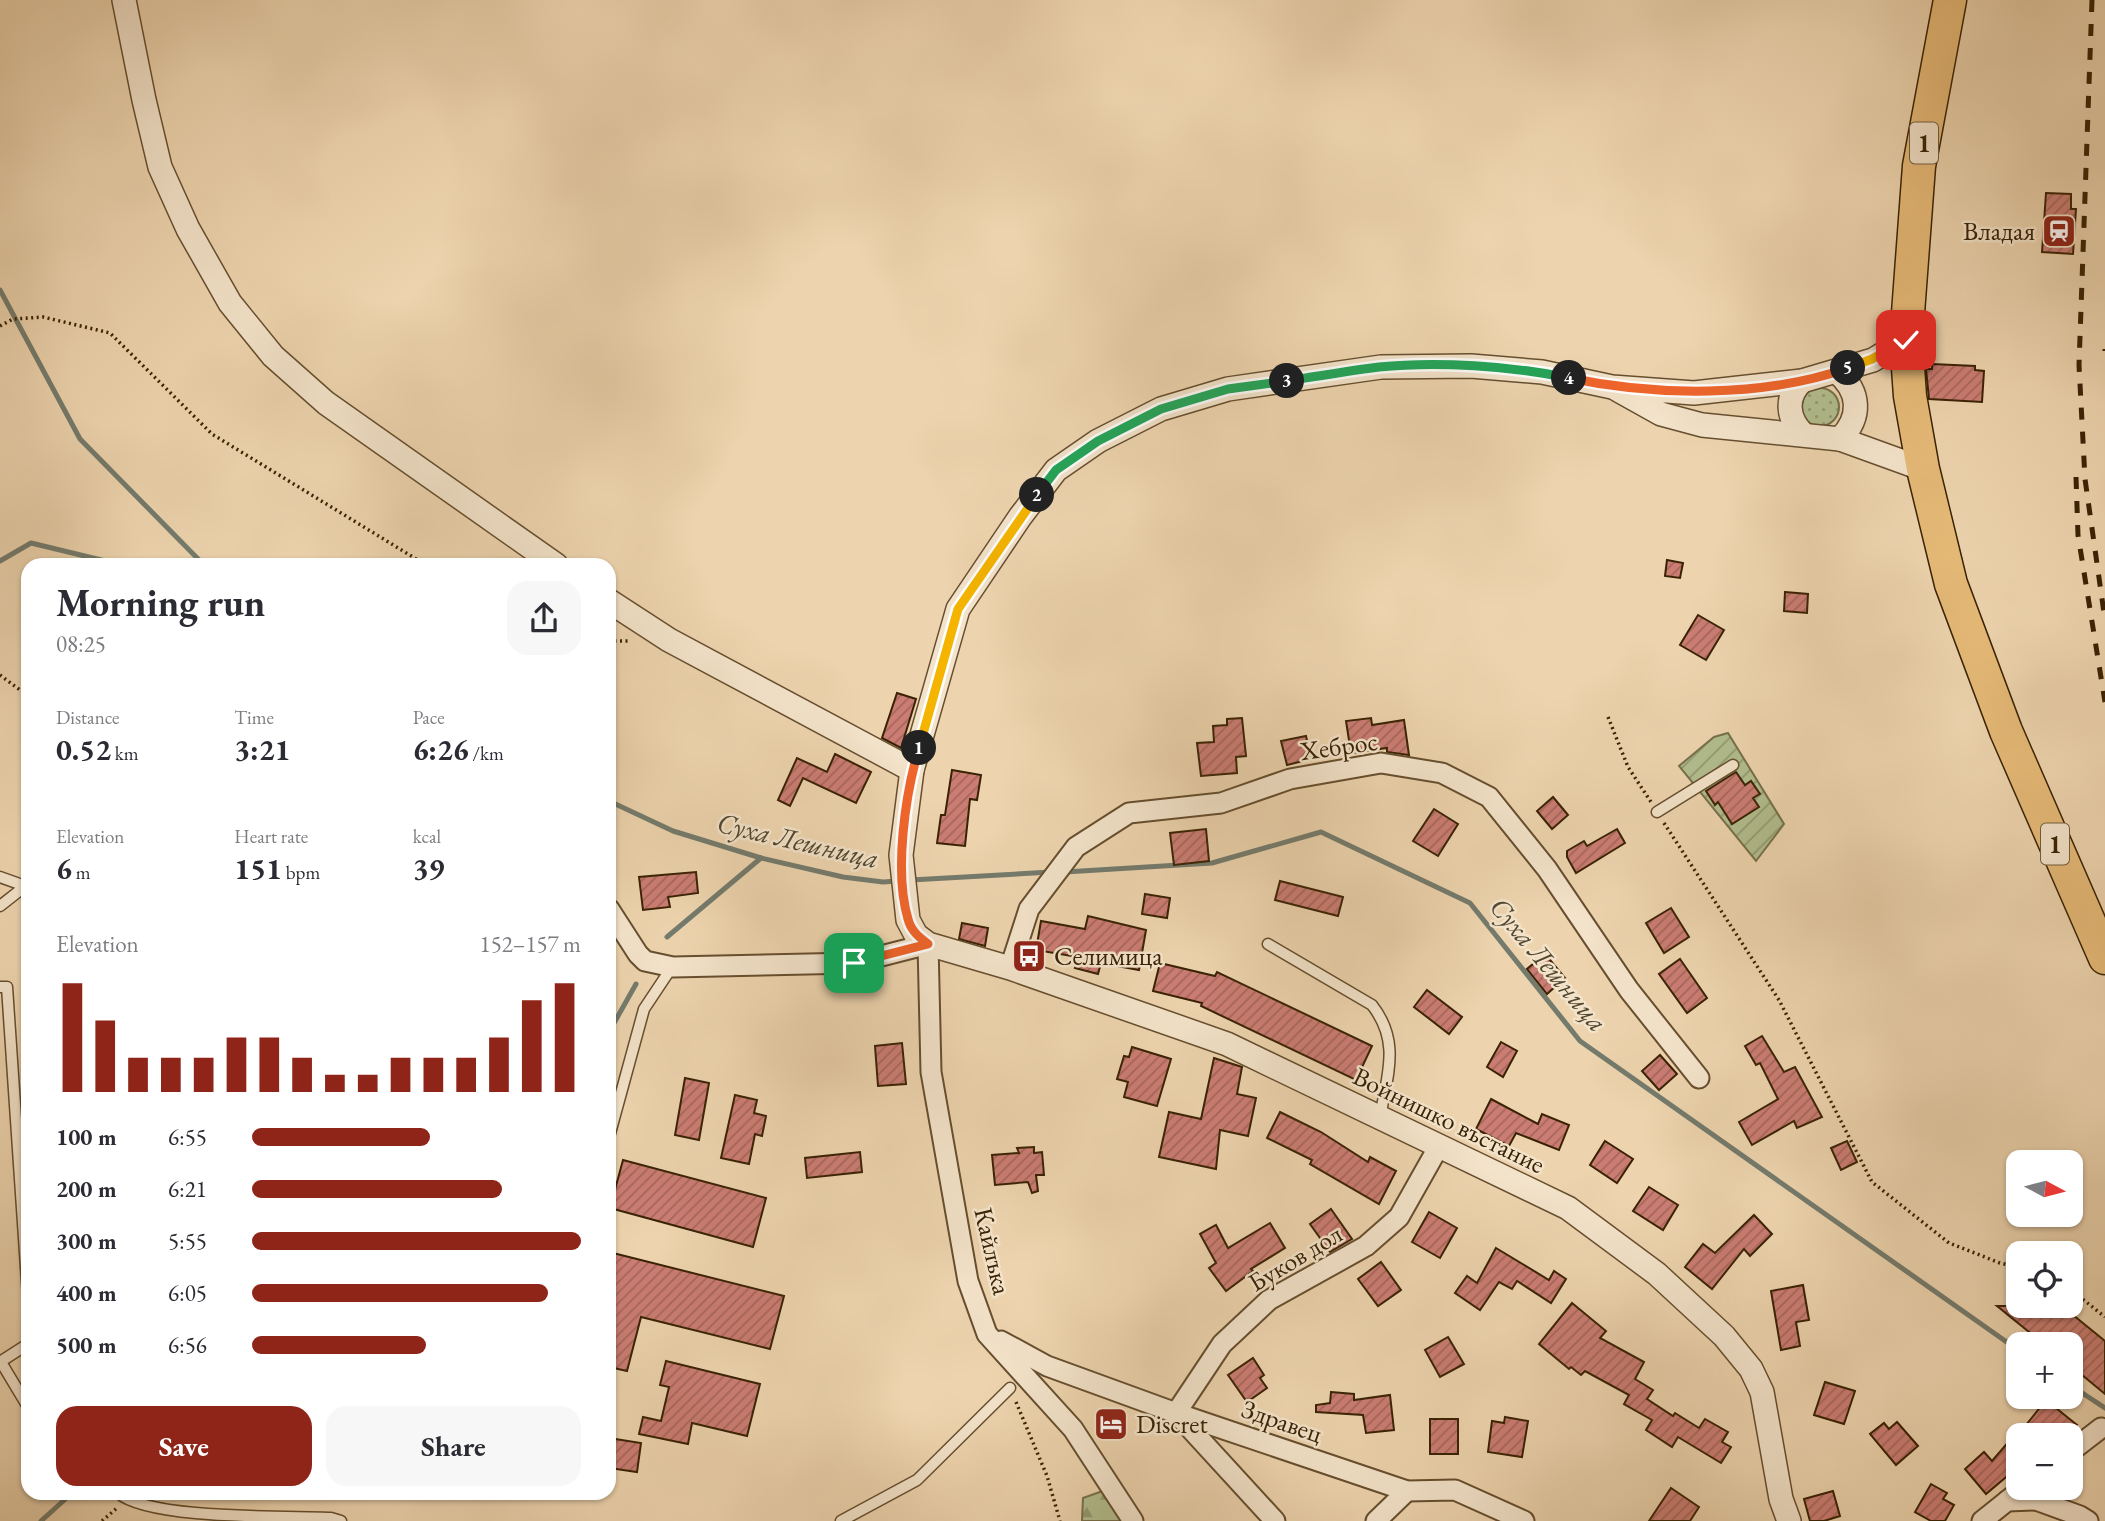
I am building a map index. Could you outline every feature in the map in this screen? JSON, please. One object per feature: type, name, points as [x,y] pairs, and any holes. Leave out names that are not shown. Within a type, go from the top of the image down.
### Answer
[{"type":"highway","name":"1","points":[[1950,0],[1919,166],[1906,340],[1910,396],[1923,469],[1951,584],[2006,731],[2105,958]]},
{"type":"street","points":[[124,0],[160,167],[188,229],[230,303],[273,356],[326,403],[546,558]]},
{"type":"street","points":[[928,944],[916,935],[908,920],[901,869],[912,770],[958,609],[1020,517],[1056,470],[1098,441],[1161,409],[1228,389],[1381,367],[1471,366],[1542,372],[1612,387],[1694,393],[1802,381],[1872,359],[1906,340]]},
{"type":"street","points":[[1837,372],[1847,380],[1857,404],[1855,418],[1840,439]]},
{"type":"street","points":[[1802,381],[1791,395],[1790,407],[1791,418],[1803,433]]},
{"type":"street","points":[[1612,387],[1661,414],[1702,425],[1803,433],[1840,439],[1923,469]]},
{"type":"street","points":[[616,605],[669,639],[912,770]]},
{"type":"street","name":"Хеброс","points":[[1010,968],[1029,909],[1076,847],[1129,813],[1221,803],[1290,779],[1381,763],[1442,773],[1489,797],[1547,869],[1629,990],[1699,1078]]},
{"type":"street","points":[[616,920],[645,961],[673,967],[854,963],[928,944]]},
{"type":"street","name":"Войнишко въстание","points":[[928,944],[1010,968],[1227,1044],[1568,1208],[1657,1274],[1724,1336],[1751,1369],[1762,1392],[1781,1499],[1789,1521]]},
{"type":"street","name":"Кайлъка","points":[[928,944],[931,1072],[968,1281],[987,1334],[1073,1429],[1133,1521]]},
{"type":"street","name":"Буков дол","points":[[1176,1413],[1222,1344],[1269,1300],[1366,1245],[1399,1217],[1439,1146]]},
{"type":"street","name":"Здравец","points":[[987,1334],[1047,1366],[1176,1413],[1407,1492],[1455,1490],[1524,1521]]},
{"type":"street","points":[[1176,1413],[1275,1521]]},
{"type":"street","points":[[2083,1442],[2101,1428]]},
{"type":"street","points":[[1376,1521],[1407,1492]]},
{"type":"street","points":[[1982,1521],[2007,1501],[2036,1500],[2088,1521]]},
{"type":"lane","points":[[1657,812],[1732,765]]},
{"type":"lane","points":[[0,877],[21,884]]},
{"type":"lane","points":[[0,906],[21,890]]},
{"type":"lane","points":[[1268,944],[1372,1005],[1383,1020],[1392,1052],[1380,1118]]},
{"type":"lane","points":[[616,1111],[644,1009],[673,967]]},
{"type":"lane","points":[[0,987],[7,986],[21,1195]]},
{"type":"lane","points":[[16,1122],[21,1120]]},
{"type":"lane","points":[[21,1348],[0,1362],[21,1396]]},
{"type":"lane","points":[[841,1521],[917,1480],[1010,1388]]},
{"type":"lane","points":[[127,1500],[180,1513],[331,1518],[341,1521]]},
{"type":"path","points":[[0,326],[13,319],[43,317],[110,334],[212,434],[415,558]]},
{"type":"path","points":[[0,676],[21,691]]},
{"type":"path","points":[[1608,718],[1628,767],[1779,1000],[1872,1182],[1949,1243],[2006,1264]]},
{"type":"path","points":[[2083,1299],[2105,1317]]},
{"type":"path","points":[[1010,1388],[1046,1476],[1060,1521]]},
{"type":"path","points":[[102,1521],[127,1500]]},
{"type":"green space","points":[[1820,388],[1834,393],[1839,407],[1834,421],[1820,426],[1806,421],[1801,407],[1806,393]]},
{"type":"green space","points":[[1728,733],[1784,824],[1756,861],[1679,766],[1714,737]]},
{"type":"green space","points":[[1111,1488],[1127,1521],[1082,1521],[1083,1498]]},
{"type":"building","name":"Владая","points":[[2046,193],[2071,194],[2071,209],[2076,209],[2073,254],[2042,252]]},
{"type":"building","points":[[1932,364],[1975,366],[1975,370],[1984,371],[1982,402],[1929,399],[1926,369],[1932,369]]},
{"type":"building","points":[[1667,560],[1683,563],[1680,578],[1665,576]]},
{"type":"building","points":[[1785,592],[1808,594],[1807,613],[1784,611]]},
{"type":"building","points":[[1698,615],[1724,630],[1706,660],[1680,645]]},
{"type":"building","points":[[897,693],[916,699],[901,748],[882,738]]},
{"type":"building","points":[[1242,718],[1246,756],[1236,757],[1237,773],[1201,776],[1197,743],[1214,742],[1213,726],[1227,725],[1227,719]]},
{"type":"building","points":[[1371,718],[1372,725],[1404,720],[1409,755],[1387,752],[1387,748],[1351,753],[1346,721]]},
{"type":"building","points":[[1306,736],[1311,759],[1287,765],[1281,741]]},
{"type":"building","points":[[835,754],[871,772],[856,803],[803,778],[790,806],[778,800],[797,758],[827,772]]},
{"type":"building","points":[[952,770],[981,775],[977,800],[970,799],[965,846],[937,843],[941,815],[945,815]]},
{"type":"building","points":[[1736,772],[1745,785],[1751,781],[1760,794],[1753,798],[1759,807],[1732,824],[1718,802],[1715,805],[1706,791]]},
{"type":"building","points":[[1553,797],[1568,815],[1552,829],[1537,811]]},
{"type":"building","points":[[1434,809],[1458,824],[1438,856],[1413,841]]},
{"type":"building","points":[[1206,829],[1209,861],[1174,865],[1170,833]]},
{"type":"building","points":[[1617,829],[1625,843],[1576,873],[1567,857],[1567,851],[1584,841],[1587,846]]},
{"type":"building","points":[[696,872],[698,893],[668,897],[670,907],[643,910],[639,877]]},
{"type":"building","points":[[1280,881],[1343,897],[1338,916],[1275,900]]},
{"type":"building","points":[[1145,894],[1170,898],[1167,918],[1142,914]]},
{"type":"building","points":[[1671,908],[1689,937],[1664,953],[1646,923]]},
{"type":"building","points":[[1088,916],[1146,930],[1139,970],[1101,963],[1098,974],[1075,968],[1078,957],[1036,950],[1041,921],[1085,929]]},
{"type":"building","points":[[962,923],[988,928],[985,946],[959,939]]},
{"type":"building","points":[[1545,954],[1565,978],[1547,994],[1527,969]]},
{"type":"building","points":[[1680,959],[1707,998],[1687,1013],[1659,974]]},
{"type":"building","points":[[1160,963],[1215,976],[1217,972],[1372,1046],[1356,1080],[1201,1006],[1202,1003],[1153,991]]},
{"type":"building","points":[[1427,990],[1462,1017],[1449,1034],[1414,1007]]},
{"type":"building","points":[[1762,1036],[1784,1072],[1795,1067],[1822,1117],[1797,1128],[1794,1121],[1752,1145],[1739,1122],[1778,1099],[1760,1063],[1756,1065],[1745,1046]]},
{"type":"building","points":[[1501,1042],[1517,1051],[1503,1077],[1487,1067]]},
{"type":"building","points":[[902,1043],[906,1084],[878,1086],[875,1046]]},
{"type":"building","points":[[1132,1047],[1171,1059],[1157,1106],[1124,1097],[1128,1082],[1117,1079],[1124,1056],[1129,1057]]},
{"type":"building","points":[[1660,1055],[1677,1074],[1659,1090],[1642,1071]]},
{"type":"building","points":[[1214,1058],[1242,1067],[1237,1094],[1256,1098],[1248,1136],[1220,1130],[1216,1169],[1159,1157],[1169,1112],[1201,1119]]},
{"type":"building","points":[[685,1078],[709,1083],[699,1140],[675,1135]]},
{"type":"building","points":[[735,1095],[757,1100],[754,1113],[766,1116],[762,1136],[755,1134],[749,1164],[721,1158]]},
{"type":"building","points":[[1491,1099],[1538,1124],[1542,1114],[1569,1125],[1559,1150],[1516,1133],[1509,1146],[1476,1129]]},
{"type":"building","points":[[1280,1112],[1321,1132],[1368,1162],[1370,1157],[1396,1171],[1379,1204],[1310,1164],[1312,1160],[1267,1138]]},
{"type":"building","points":[[1605,1141],[1633,1159],[1617,1183],[1590,1165]]},
{"type":"building","points":[[1847,1141],[1857,1162],[1841,1170],[1831,1148]]},
{"type":"building","points":[[1034,1147],[1034,1153],[1042,1152],[1044,1175],[1036,1175],[1038,1191],[1032,1193],[1028,1182],[995,1185],[992,1155],[1019,1153],[1017,1148]]},
{"type":"building","points":[[860,1152],[862,1172],[807,1178],[805,1158]]},
{"type":"building","points":[[623,1160],[766,1198],[753,1247],[616,1210],[616,1186]]},
{"type":"building","points":[[1649,1187],[1678,1205],[1663,1230],[1633,1211]]},
{"type":"building","points":[[1331,1209],[1352,1239],[1330,1252],[1310,1224]]},
{"type":"building","points":[[1429,1212],[1457,1228],[1440,1258],[1412,1242]]},
{"type":"building","points":[[1754,1215],[1772,1234],[1750,1256],[1744,1249],[1712,1289],[1685,1267],[1703,1244],[1715,1253]]},
{"type":"building","points":[[1270,1223],[1285,1248],[1251,1269],[1253,1271],[1226,1291],[1209,1268],[1216,1263],[1200,1234],[1216,1225],[1228,1248]]},
{"type":"building","points":[[1496,1248],[1549,1280],[1554,1271],[1566,1279],[1551,1303],[1517,1281],[1512,1289],[1499,1282],[1480,1310],[1455,1293],[1467,1276],[1477,1283]]},
{"type":"building","points":[[616,1254],[784,1296],[770,1349],[641,1317],[627,1371],[616,1369]]},
{"type":"building","points":[[1381,1262],[1401,1290],[1378,1306],[1358,1279]]},
{"type":"building","points":[[1803,1285],[1809,1320],[1796,1322],[1800,1346],[1781,1350],[1771,1291]]},
{"type":"building","points":[[1572,1303],[1606,1331],[1600,1338],[1644,1362],[1635,1379],[1653,1390],[1647,1399],[1673,1416],[1675,1413],[1699,1428],[1705,1419],[1728,1432],[1722,1442],[1731,1447],[1721,1463],[1678,1437],[1672,1447],[1646,1430],[1652,1420],[1624,1404],[1629,1395],[1585,1371],[1581,1375],[1571,1367],[1569,1369],[1539,1344]]},
{"type":"building","points":[[1997,1306],[2006,1306],[2006,1313]]},
{"type":"building","points":[[2012,1318],[2077,1318],[2105,1341],[2105,1394],[2083,1376],[2083,1332],[2029,1332]]},
{"type":"building","points":[[1448,1337],[1464,1364],[1440,1377],[1425,1350]]},
{"type":"building","points":[[1253,1358],[1264,1375],[1260,1378],[1267,1388],[1247,1402],[1228,1375]]},
{"type":"building","points":[[666,1361],[760,1384],[747,1436],[692,1423],[688,1444],[639,1434],[643,1417],[661,1421],[669,1387],[660,1385]]},
{"type":"building","points":[[1825,1382],[1855,1391],[1844,1424],[1814,1415]]},
{"type":"building","points":[[1331,1392],[1354,1394],[1354,1400],[1390,1395],[1394,1430],[1366,1433],[1363,1415],[1316,1412],[1316,1405],[1330,1403]]},
{"type":"building","points":[[2039,1409],[2057,1409],[2075,1423],[2028,1423]]},
{"type":"building","points":[[1505,1417],[1528,1421],[1522,1457],[1488,1452],[1492,1421],[1504,1423]]},
{"type":"building","points":[[1430,1419],[1458,1419],[1458,1454],[1430,1454]]},
{"type":"building","points":[[1897,1422],[1918,1446],[1896,1465],[1870,1434],[1884,1423],[1889,1429]]},
{"type":"building","points":[[616,1439],[641,1443],[637,1472],[616,1469]]},
{"type":"building","points":[[2006,1445],[2006,1477],[1986,1494],[1965,1469],[1984,1452],[1992,1461]]},
{"type":"building","points":[[1931,1484],[1947,1493],[1943,1499],[1954,1505],[1945,1521],[1931,1521],[1915,1512]]},
{"type":"building","points":[[1671,1488],[1699,1507],[1690,1521],[1649,1521]]},
{"type":"building","points":[[1833,1491],[1840,1516],[1824,1521],[1810,1521],[1804,1499]]},
{"type":"waterway","points":[[0,290],[80,439],[197,558]]},
{"type":"waterway","name":"Суха Лешница","points":[[0,561],[31,543],[93,558]]},
{"type":"waterway","name":"Суха Лешница","points":[[616,804],[673,831],[761,858],[843,877],[898,881]]},
{"type":"waterway","name":"Суха Лешница","points":[[1065,872],[1212,863],[1321,832],[1470,903],[1580,1041],[2006,1342]]},
{"type":"waterway","points":[[667,937],[761,858]]},
{"type":"waterway","name":"Суха Лешница","points":[[911,880],[1051,872]]},
{"type":"waterway","points":[[616,1020],[636,984]]},
{"type":"waterway","name":"Суха Лешница","points":[[2083,1394],[2105,1408]]},
{"type":"waterway","points":[[41,1521],[64,1500]]},
{"type":"railway","points":[[2092,0],[2079,365],[2085,479],[2105,620]]},
{"type":"railway","points":[[2076,477],[2078,535],[2105,702]]},
{"type":"place","name":"Владая","points":[[2059,231]]},
{"type":"place","name":"Селимица","points":[[1029,956]]},
{"type":"place","name":"Discret","points":[[1111,1424]]},
{"type":"route","points":[[854,963],[928,944],[916,935],[908,920],[901,855],[912,770],[958,609],[1020,517],[1056,470],[1098,441],[1161,409],[1228,389],[1381,367],[1471,366],[1542,372],[1612,387],[1694,393],[1802,381],[1872,359],[1906,340]]}]
